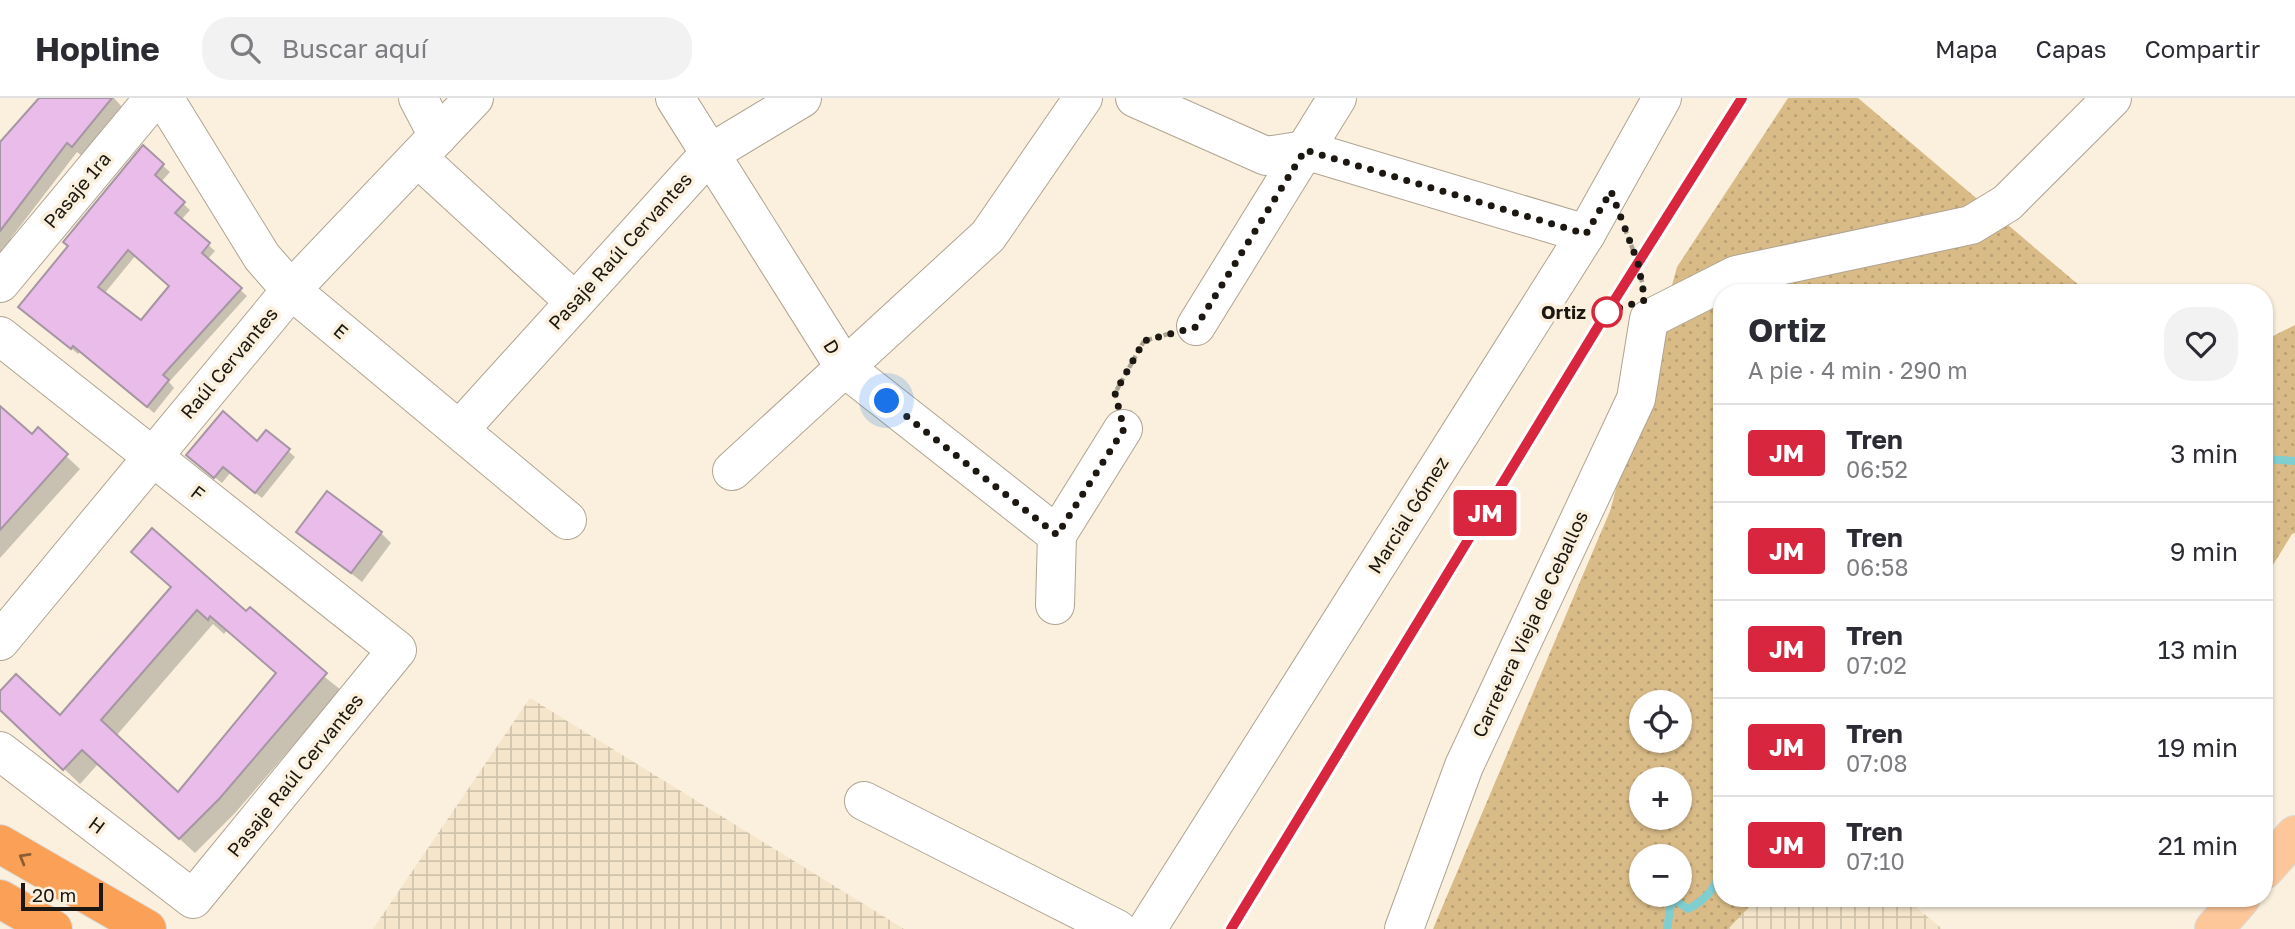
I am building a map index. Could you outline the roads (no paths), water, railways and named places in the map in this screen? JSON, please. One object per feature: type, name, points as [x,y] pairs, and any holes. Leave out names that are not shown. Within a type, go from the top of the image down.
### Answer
[{"type":"highway","points":[[0,844],[147,929]]},
{"type":"highway","points":[[0,899],[53,929]]},
{"type":"main road","points":[[2273,860],[2295,835]]},
{"type":"main road","points":[[2214,929],[2233,907]]},
{"type":"street","name":"Pasaje 1ra","points":[[0,283],[154,98]]},
{"type":"street","name":"E","points":[[164,98],[262,257],[291,290],[567,520]]},
{"type":"street","points":[[418,98],[428,147],[574,301]]},
{"type":"street","name":"Raúl Cervantes","points":[[0,641],[291,290],[474,98]]},
{"type":"street","name":"D","points":[[675,98],[845,368],[1057,535]]},
{"type":"street","name":"Pasaje Raúl Cervantes","points":[[460,429],[709,154],[802,98]]},
{"type":"street","points":[[732,471],[988,236],[1083,98]]},
{"type":"street","points":[[1135,98],[1266,156],[1305,150],[1586,234]]},
{"type":"street","points":[[1196,327],[1337,98]]},
{"type":"street","name":"Marcial Gómez","points":[[1147,929],[1586,234],[1662,98]]},
{"type":"street","name":"Carretera Vieja de Ceballos","points":[[1719,284],[1737,275],[1971,225],[2007,203],[2112,98]]},
{"type":"street","name":"Carretera Vieja de Ceballos","points":[[1404,929],[1464,766],[1636,399],[1649,319],[1713,287]]},
{"type":"street","name":"F","points":[[0,336],[397,650]]},
{"type":"street","points":[[1055,605],[1057,535],[1124,429]]},
{"type":"street","name":"Pasaje Raúl Cervantes","points":[[193,899],[397,650]]},
{"type":"street","name":"H","points":[[0,751],[193,899]]},
{"type":"street","points":[[864,802],[1117,929]]},
{"type":"waterway","points":[[2273,460],[2295,461]]},
{"type":"waterway","points":[[1667,929],[1672,898],[1688,909],[1700,902],[1713,887]]},
{"type":"railway","points":[[1231,929],[1607,312],[1742,98]]},
{"type":"train","name":"JM","points":[[1231,929],[1607,312],[1742,98]]},
{"type":"place","name":"Ortiz","points":[[1607,312]]}]
